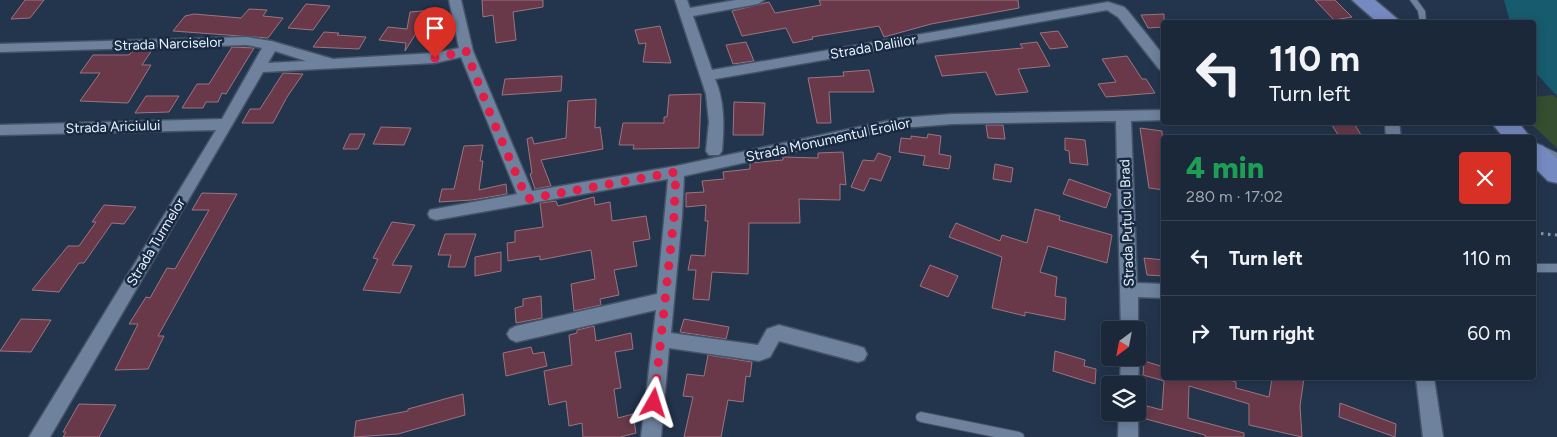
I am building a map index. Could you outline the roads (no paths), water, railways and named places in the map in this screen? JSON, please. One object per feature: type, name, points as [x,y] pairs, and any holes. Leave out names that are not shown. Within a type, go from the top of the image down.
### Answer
[{"type":"main road","points":[[1362,0],[1386,10]]},
{"type":"main road","points":[[1367,0],[1386,10],[1398,20]]},
{"type":"main road","points":[[1506,125],[1516,135]]},
{"type":"main road","points":[[1536,154],[1557,174]]},
{"type":"street","points":[[455,0],[466,51],[491,116],[527,199]]},
{"type":"street","points":[[714,151],[716,108],[713,88],[683,7],[758,0]]},
{"type":"street","name":"Strada Daliilor","points":[[707,76],[1102,6],[1113,6],[1124,14],[1161,62]]},
{"type":"street","name":"Strada Narciselor","points":[[0,48],[247,41],[333,64]]},
{"type":"street","name":"Strada Turmelor","points":[[39,437],[227,124],[271,46]]},
{"type":"street","name":"Strada Narciselor","points":[[258,68],[435,58],[466,51]]},
{"type":"street","name":"Strada Monumentul Eroilor","points":[[436,214],[676,172],[901,123],[952,118],[1161,115]]},
{"type":"street","name":"Strada Puțul cu Brad","points":[[1123,116],[1130,321]]},
{"type":"street","name":"Strada Ariciului","points":[[0,130],[227,124]]},
{"type":"street","points":[[651,437],[676,172]]},
{"type":"street","points":[[1129,290],[1161,290]]},
{"type":"street","points":[[516,334],[665,300]]},
{"type":"street","points":[[661,339],[759,353],[764,351],[773,334],[779,334],[858,354]]},
{"type":"street","points":[[1425,380],[1433,437]]},
{"type":"street","points":[[1128,437],[1129,421]]},
{"type":"lane","points":[[1413,0],[1421,11],[1423,20]]},
{"type":"lane","points":[[1536,147],[1557,157]]},
{"type":"lane","points":[[1536,268],[1557,268]]},
{"type":"lane","points":[[921,417],[1019,437]]},
{"type":"water","points":[[1504,0],[1557,0],[1557,96],[1536,73],[1536,20],[1509,20]]}]
